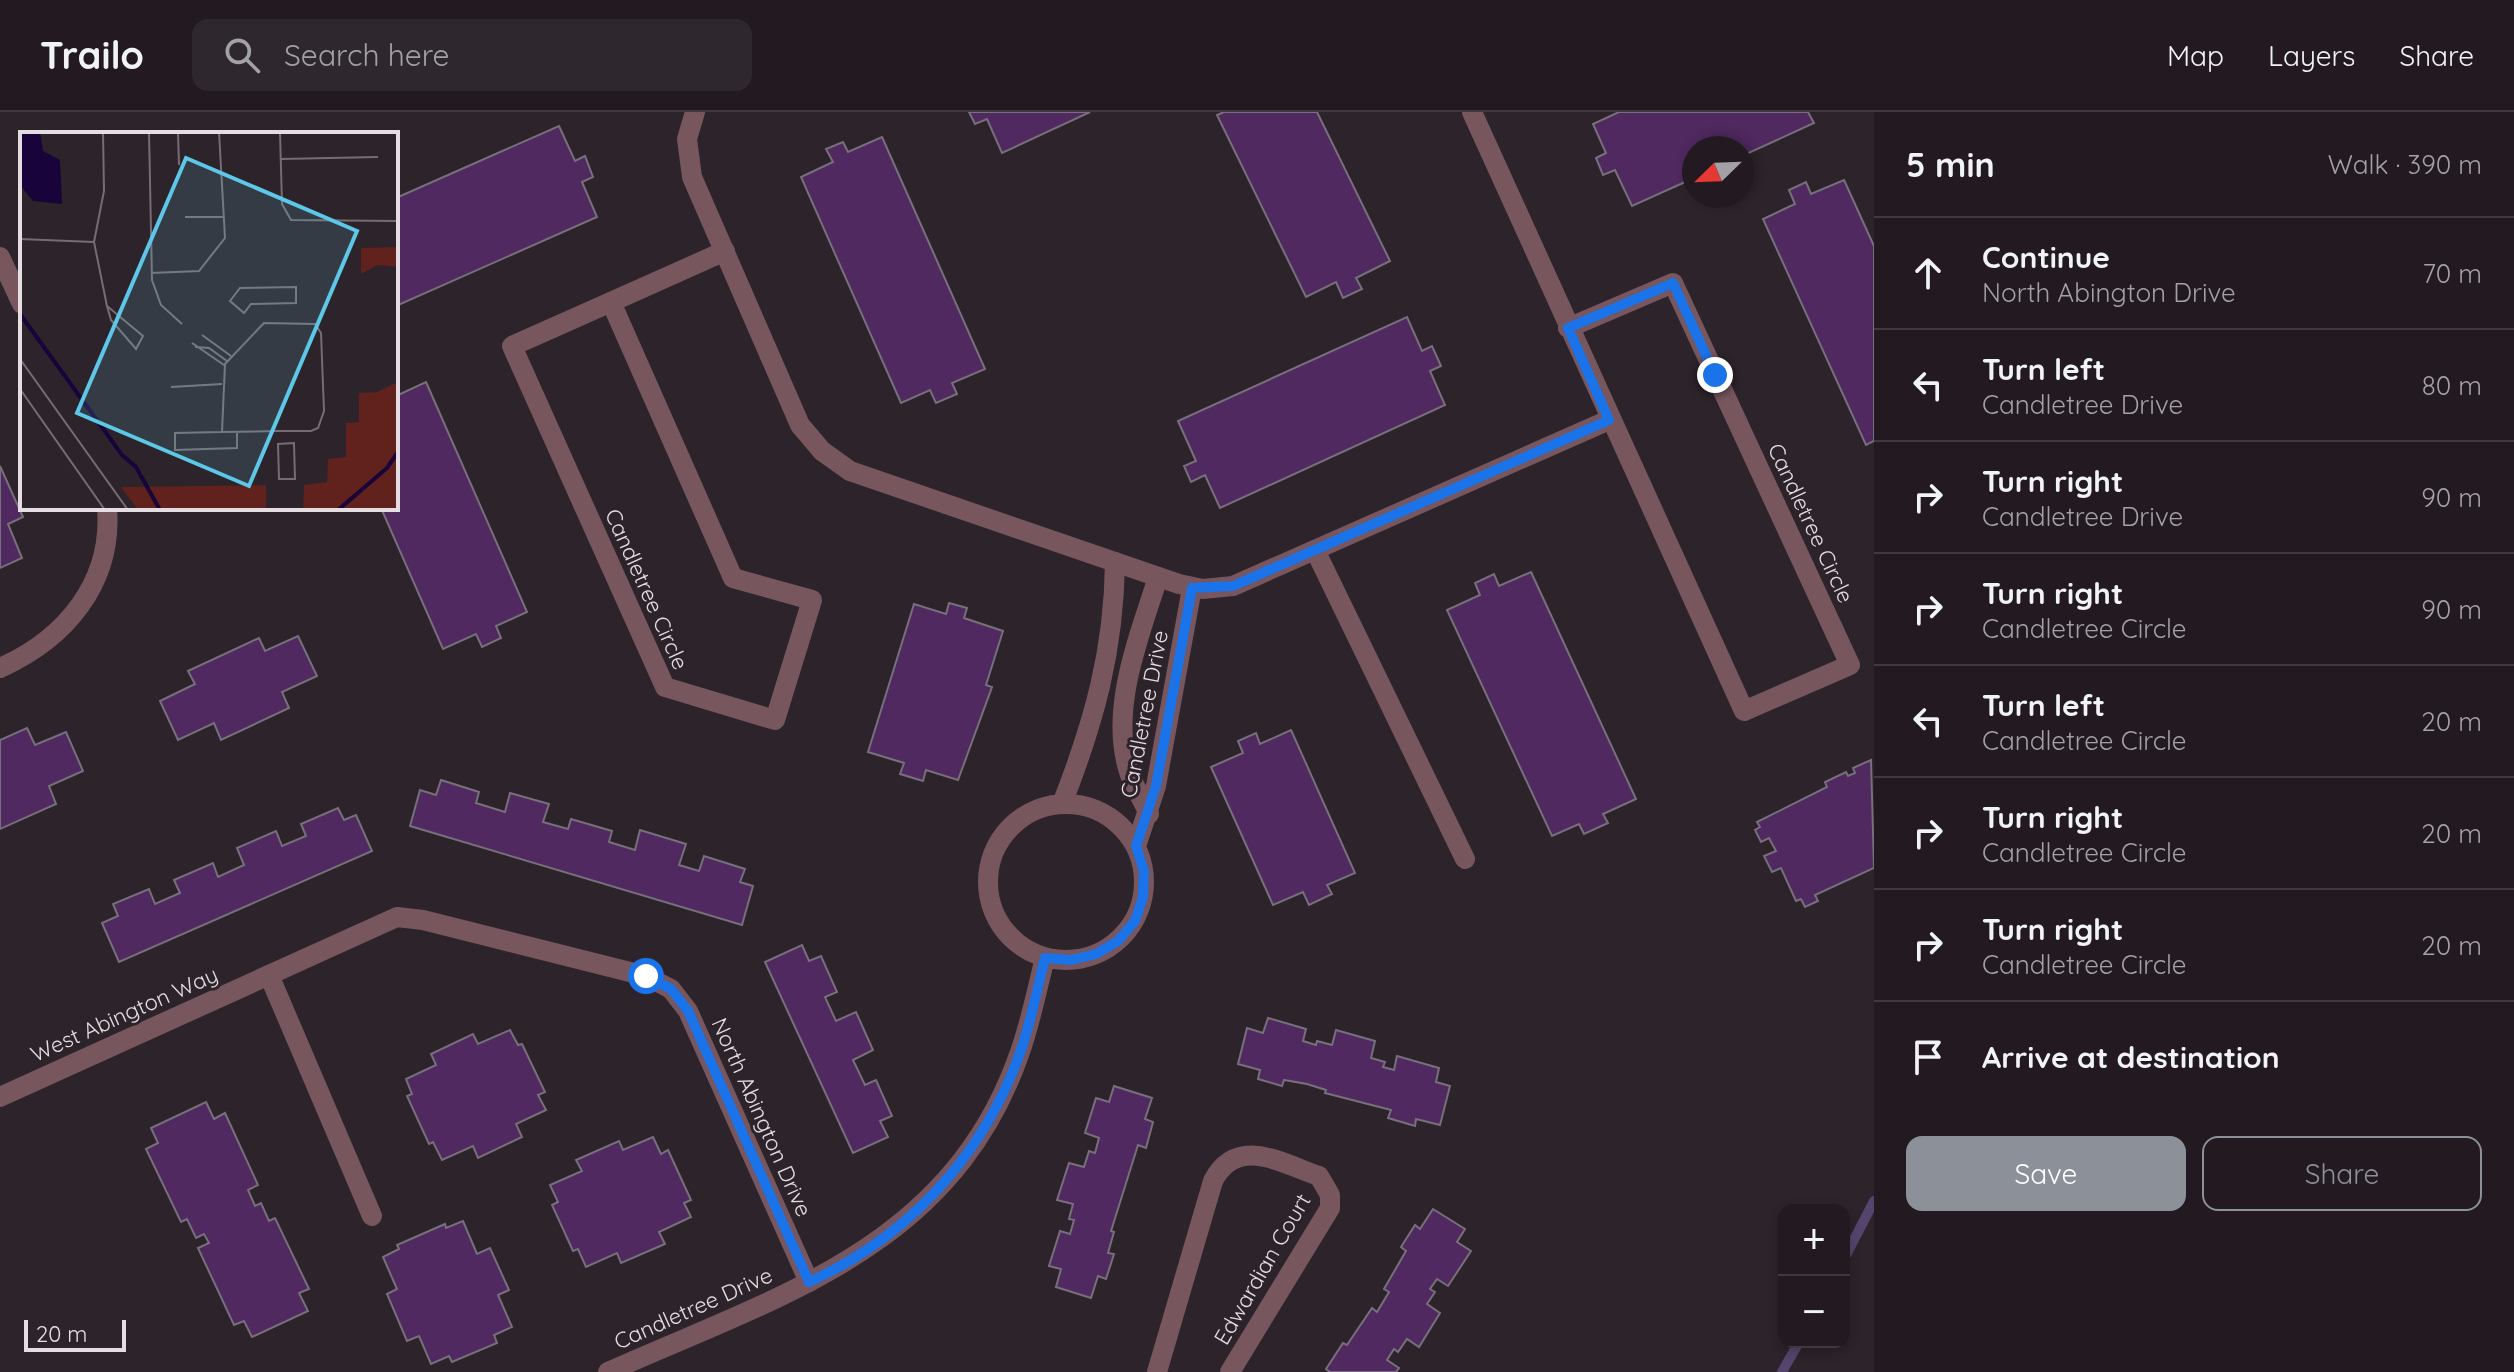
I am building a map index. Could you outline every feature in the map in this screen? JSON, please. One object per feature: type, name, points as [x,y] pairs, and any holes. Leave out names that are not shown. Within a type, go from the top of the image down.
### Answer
[{"type":"street","points":[[695,112],[687,139],[692,177],[800,425],[835,462],[850,471],[1158,577],[1192,588],[1233,586],[1609,420]]},
{"type":"street","name":"Candletree Circle","points":[[1472,112],[1568,328],[1609,420],[1744,711],[1850,665],[1673,283],[1568,328]]},
{"type":"street","name":"Candletree Circle","points":[[611,302],[733,578],[812,600],[775,720],[665,687],[512,346],[725,251]]},
{"type":"street","points":[[0,257],[20,300]]},
{"type":"street","points":[[0,668],[31,654],[56,635],[78,610],[95,582],[104,551],[107,510]]},
{"type":"street","points":[[1315,550],[1465,859]]},
{"type":"street","name":"Candletree Drive","points":[[1062,804],[1093,719],[1107,666],[1114,613],[1115,562]]},
{"type":"street","points":[[1149,814],[1130,776],[1122,724],[1136,648],[1158,577]]},
{"type":"street","name":"Candletree Drive","points":[[1136,846],[1149,814],[1192,588]]},
{"type":"street","name":"Candletree Drive","points":[[608,1372],[853,1260],[906,1222],[970,1151],[995,1110],[1021,1051],[1045,958],[1022,947],[1003,929],[992,906],[987,880],[993,854],[1005,832],[1025,815],[1049,805],[1062,804],[1099,810],[1120,825],[1136,846]]},
{"type":"street","points":[[1045,958],[1071,960],[1096,954],[1118,941],[1135,921],[1144,884],[1144,871],[1136,846]]},
{"type":"street","name":"North Abington Drive","points":[[269,975],[397,917],[423,920],[617,969],[666,986],[688,1011],[809,1282]]},
{"type":"street","points":[[269,975],[372,1216]]},
{"type":"street","name":"West Abington Way","points":[[0,1097],[269,975]]},
{"type":"street","name":"Edwardian Court","points":[[1157,1372],[1213,1181],[1225,1163],[1234,1157],[1255,1155],[1319,1176],[1330,1195],[1330,1208],[1230,1372]]},
{"type":"building","points":[[969,112],[1090,112],[1002,153],[987,119],[975,124]]},
{"type":"building","points":[[1224,112],[1317,112],[1390,261],[1356,278],[1362,289],[1343,298],[1336,282],[1306,297],[1217,115]]},
{"type":"building","points":[[1619,112],[1808,112],[1814,123],[1754,150],[1754,136],[1682,136],[1682,183],[1632,206],[1615,170],[1603,175],[1596,158],[1606,153],[1593,124]]},
{"type":"building","points":[[559,126],[575,161],[585,156],[593,177],[582,182],[597,217],[398,305],[398,197]]},
{"type":"building","points":[[882,137],[985,369],[952,383],[957,394],[936,403],[930,390],[901,403],[801,177],[833,162],[826,149],[843,142],[848,152]]},
{"type":"building","points":[[1844,180],[1874,246],[1874,441],[1866,445],[1763,219],[1795,204],[1789,190],[1806,182],[1811,194]]},
{"type":"building","points":[[1407,317],[1422,351],[1432,346],[1441,366],[1430,371],[1445,405],[1220,508],[1205,475],[1191,482],[1184,466],[1196,461],[1178,421]]},
{"type":"building","points":[[426,382],[527,612],[496,626],[501,638],[482,647],[476,634],[443,649],[382,510],[398,510],[398,395]]},
{"type":"building","points":[[0,466],[23,517],[8,524],[22,558],[0,568]]},
{"type":"building","points":[[1531,572],[1636,799],[1603,814],[1608,823],[1584,834],[1579,824],[1552,836],[1447,610],[1480,595],[1475,583],[1494,574],[1499,586]]},
{"type":"building","points":[[949,603],[967,608],[964,618],[1003,631],[986,685],[992,687],[958,780],[926,770],[923,781],[900,774],[904,763],[868,752],[914,604],[946,614]]},
{"type":"building","points":[[298,636],[317,676],[282,692],[289,708],[221,740],[214,723],[178,740],[160,701],[195,684],[188,671],[259,638],[265,651]]},
{"type":"building","points":[[27,728],[35,745],[66,732],[83,771],[49,786],[56,804],[0,829],[0,740]]},
{"type":"building","points":[[1291,730],[1355,873],[1327,885],[1332,894],[1309,905],[1303,892],[1273,905],[1211,767],[1243,753],[1238,741],[1256,733],[1260,744]]},
{"type":"building","points":[[1871,760],[1874,868],[1815,895],[1818,901],[1805,907],[1801,899],[1796,901],[1781,868],[1772,872],[1764,856],[1776,851],[1769,838],[1761,842],[1755,830],[1760,827],[1757,822],[1827,787],[1825,782],[1846,772],[1848,776],[1855,773],[1853,768]]},
{"type":"building","points":[[441,780],[479,792],[476,803],[505,812],[510,793],[549,804],[543,822],[568,829],[571,819],[612,831],[609,842],[635,850],[640,830],[686,844],[679,865],[699,871],[704,856],[745,869],[740,882],[753,886],[742,925],[410,826],[420,790],[436,795]]},
{"type":"building","points":[[338,808],[344,820],[356,815],[372,851],[119,962],[102,923],[118,916],[113,904],[149,889],[155,904],[180,893],[174,880],[213,863],[218,877],[244,865],[237,848],[276,831],[282,846],[306,836],[301,824]]},
{"type":"building","points":[[802,945],[809,961],[821,956],[837,992],[825,997],[836,1021],[856,1012],[873,1050],[853,1060],[865,1085],[876,1080],[892,1116],[880,1121],[888,1137],[853,1153],[765,962]]},
{"type":"building","points":[[1268,1018],[1306,1029],[1303,1041],[1316,1045],[1317,1041],[1332,1045],[1336,1030],[1375,1041],[1371,1058],[1385,1062],[1383,1067],[1394,1070],[1397,1056],[1439,1068],[1436,1082],[1450,1086],[1440,1125],[1416,1119],[1415,1126],[1388,1118],[1391,1110],[1325,1093],[1326,1090],[1307,1084],[1284,1080],[1282,1086],[1258,1079],[1260,1070],[1238,1064],[1247,1028],[1263,1033]]},
{"type":"building","points":[[510,1030],[518,1045],[522,1044],[545,1092],[538,1095],[546,1110],[516,1124],[522,1137],[478,1158],[473,1146],[442,1160],[433,1142],[429,1144],[407,1096],[412,1094],[406,1079],[436,1065],[431,1054],[473,1034],[478,1044]]},
{"type":"building","points":[[1114,1086],[1152,1098],[1145,1119],[1153,1122],[1146,1148],[1138,1145],[1111,1231],[1114,1232],[1108,1253],[1114,1254],[1106,1279],[1098,1276],[1091,1298],[1056,1287],[1061,1269],[1049,1266],[1060,1231],[1070,1234],[1074,1220],[1069,1219],[1073,1204],[1057,1200],[1069,1163],[1084,1167],[1089,1151],[1095,1153],[1099,1138],[1085,1133],[1096,1098],[1109,1102]]},
{"type":"building","points":[[206,1102],[214,1119],[225,1113],[258,1185],[248,1190],[255,1206],[261,1203],[269,1221],[275,1218],[309,1289],[299,1293],[308,1311],[252,1337],[244,1321],[234,1325],[198,1248],[209,1243],[204,1234],[196,1238],[187,1219],[181,1222],[146,1149],[158,1143],[151,1128]]},
{"type":"building","points":[[653,1137],[661,1154],[668,1150],[691,1200],[684,1203],[691,1217],[659,1232],[665,1244],[621,1263],[617,1253],[586,1267],[578,1249],[573,1251],[552,1205],[558,1202],[550,1185],[582,1171],[576,1160],[619,1141],[623,1150]]},
{"type":"building","points":[[1433,1209],[1465,1229],[1457,1242],[1471,1251],[1448,1286],[1437,1279],[1430,1289],[1435,1292],[1427,1304],[1440,1313],[1419,1347],[1407,1339],[1398,1352],[1394,1349],[1387,1360],[1399,1368],[1396,1372],[1330,1372],[1326,1369],[1343,1343],[1347,1345],[1372,1308],[1377,1312],[1389,1292],[1384,1289],[1406,1251],[1401,1247],[1415,1225],[1420,1229]]},
{"type":"building","points":[[463,1221],[477,1254],[490,1248],[509,1290],[498,1295],[512,1327],[494,1335],[497,1343],[452,1362],[449,1356],[431,1364],[419,1336],[407,1341],[387,1294],[397,1289],[383,1257],[399,1249],[397,1245],[445,1224],[446,1228]]},
{"type":"waterway","points":[[1850,1247],[1874,1201]]},
{"type":"waterway","points":[[1782,1372],[1796,1348]]},
{"type":"route","points":[[646,976],[671,989],[688,1011],[809,1282],[853,1260],[881,1242],[918,1211],[951,1176],[979,1137],[995,1110],[1021,1051],[1045,958],[1071,960],[1096,954],[1118,941],[1135,921],[1143,897],[1144,871],[1136,846],[1156,786],[1192,588],[1215,590],[1233,586],[1609,420],[1568,328],[1673,283],[1715,375]]}]
